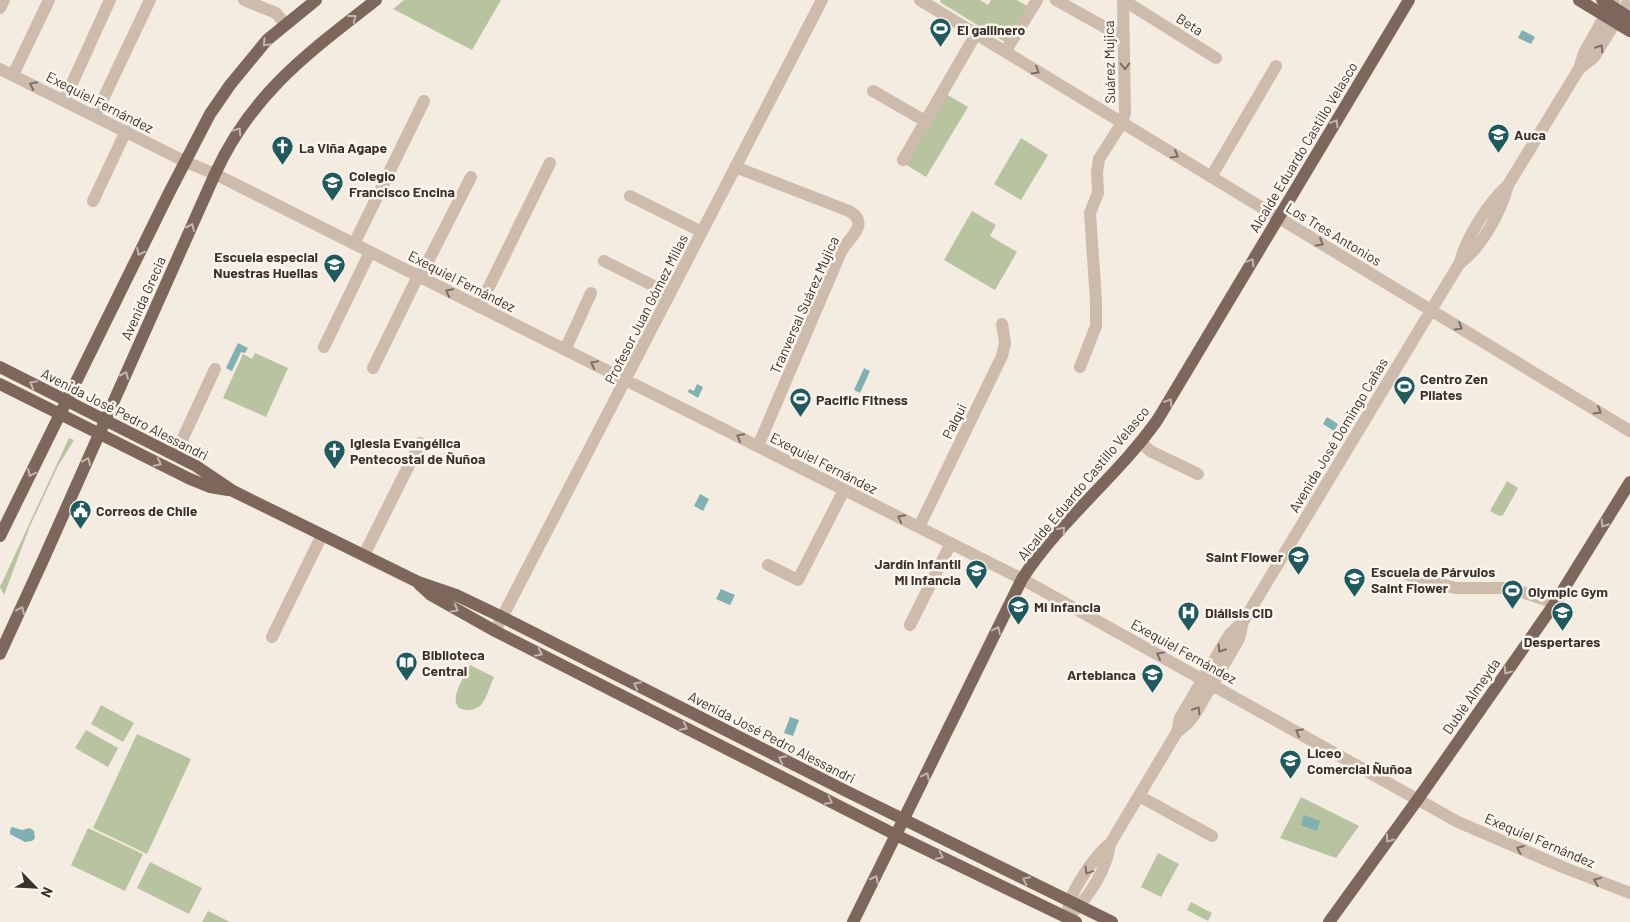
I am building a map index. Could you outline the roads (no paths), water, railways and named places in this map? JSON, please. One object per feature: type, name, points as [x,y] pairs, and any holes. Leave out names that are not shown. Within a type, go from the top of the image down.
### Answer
[{"type":"main road","name":"Avenida Grecia","points":[[0,536],[66,400],[220,98],[267,40],[316,0]]},
{"type":"main road","name":"Avenida Grecia","points":[[0,654],[215,174],[233,140],[243,124],[275,84],[311,51],[376,0]]},
{"type":"main road","name":"Alcalde Eduardo Castillo Velasco","points":[[853,922],[1022,579],[1040,554],[1141,442],[1164,410],[1409,0]]},
{"type":"main road","points":[[1579,0],[1614,11],[1630,32]]},
{"type":"main road","name":"Avenida José Pedro Alessandri","points":[[0,367],[196,466],[233,491],[418,582],[456,595],[502,617],[904,820],[1112,922]]},
{"type":"main road","name":"Avenida José Pedro Alessandri","points":[[0,384],[190,480],[210,487],[233,491]]},
{"type":"main road","name":"Dublé Almeyda","points":[[1329,922],[1418,799],[1555,602],[1630,482]]},
{"type":"main road","name":"Avenida José Pedro Alessandri","points":[[418,582],[431,595],[495,631],[896,835],[1071,920]]},
{"type":"street","points":[[0,8],[4,0]]},
{"type":"street","points":[[12,75],[49,0]]},
{"type":"street","points":[[64,101],[110,0]]},
{"type":"street","points":[[95,116],[150,0]]},
{"type":"street","points":[[244,0],[276,12],[285,24]]},
{"type":"street","name":"Profesor Juan Gómez Millas","points":[[495,631],[822,0]]},
{"type":"street","name":"Los Tres Antonios","points":[[920,0],[1630,431]]},
{"type":"street","points":[[1005,52],[1037,0]]},
{"type":"street","points":[[1056,0],[1124,38]]},
{"type":"street","name":"Suárez Mujica","points":[[1122,123],[1126,106],[1123,0]]},
{"type":"street","name":"Beta","points":[[1123,0],[1216,58]]},
{"type":"street","name":"Avenida José Domingo Cañas","points":[[1071,920],[1075,904],[1096,857],[1110,844],[1177,732],[1195,714],[1208,681],[1239,639],[1243,622],[1460,264],[1464,248],[1485,213],[1496,196],[1508,185],[1580,69],[1584,53],[1614,11],[1629,0]]},
{"type":"street","points":[[903,160],[976,34]]},
{"type":"street","points":[[1211,177],[1276,66]]},
{"type":"street","name":"Exequiel Fernández","points":[[0,69],[186,162],[215,174],[1022,579],[1476,830],[1630,893]]},
{"type":"street","points":[[873,91],[925,121]]},
{"type":"street","points":[[354,244],[424,101]]},
{"type":"street","points":[[1080,367],[1096,326],[1090,213],[1098,193],[1097,172],[1099,159],[1122,123]]},
{"type":"street","points":[[93,201],[126,132]]},
{"type":"street","points":[[480,307],[550,163]]},
{"type":"street","name":"Tranversal Suárez Mujica","points":[[735,167],[849,211],[856,215],[858,220],[858,230],[841,252],[758,446]]},
{"type":"street","points":[[373,368],[471,177]]},
{"type":"street","points":[[630,196],[702,232]]},
{"type":"street","points":[[324,346],[370,252]]},
{"type":"street","points":[[604,261],[670,294]]},
{"type":"street","points":[[565,350],[591,293]]},
{"type":"street","name":"Palqui","points":[[919,527],[1002,356],[1005,343],[1002,324]]},
{"type":"street","points":[[175,455],[215,368]]},
{"type":"street","points":[[1141,442],[1150,451],[1198,474]]},
{"type":"street","points":[[364,555],[420,443]]},
{"type":"street","points":[[768,565],[798,580],[844,490]]},
{"type":"street","points":[[272,637],[322,535]]},
{"type":"street","points":[[910,625],[951,543]]},
{"type":"street","points":[[1408,575],[1464,589],[1510,588],[1555,602]]},
{"type":"street","points":[[1139,796],[1212,836]]},
{"type":"water","points":[[1522,30],[1535,37],[1531,44],[1518,38]]},
{"type":"water","points":[[238,343],[248,348],[245,353],[241,352],[232,371],[226,368]]},
{"type":"water","points":[[864,368],[870,371],[860,393],[854,390]]},
{"type":"water","points":[[697,384],[703,387],[698,398],[688,392],[689,389],[694,391]]},
{"type":"water","points":[[1327,417],[1338,424],[1334,431],[1323,424]]},
{"type":"water","points":[[700,494],[709,499],[703,511],[694,506]]},
{"type":"water","points":[[721,589],[735,595],[730,605],[716,599]]},
{"type":"water","points":[[790,717],[799,720],[793,736],[784,733]]},
{"type":"water","points":[[1304,815],[1320,821],[1317,831],[1301,825]]},
{"type":"water","points":[[12,827],[22,830],[30,828],[34,831],[35,838],[32,841],[25,842],[10,834]]},
{"type":"place","name":"El gallinero","points":[[941,48]]},
{"type":"place","name":"Auca","points":[[1498,153]]},
{"type":"place","name":"La Viña Agape","points":[[283,166]]},
{"type":"place","name":"Colegio Francisco Encina","points":[[333,202]]},
{"type":"place","name":"Escuela especial Nuestras Huellas","points":[[334,283]]},
{"type":"place","name":"Centro Zen Pilates","points":[[1404,405]]},
{"type":"place","name":"Pacific Fitness","points":[[800,418]]},
{"type":"place","name":"Iglesia Evangélica Pentecostal de Ñuñoa","points":[[334,469]]},
{"type":"place","name":"Correos de Chile","points":[[80,529]]},
{"type":"place","name":"Saint Flower","points":[[1299,575]]},
{"type":"place","name":"Jardín Infantil Mi Infancia","points":[[977,590]]},
{"type":"place","name":"Escuela de Párvulos Saint Flower","points":[[1355,598]]},
{"type":"place","name":"Olympic Gym","points":[[1512,610]]},
{"type":"place","name":"Mi Infancia","points":[[1018,625]]},
{"type":"place","name":"Diálisis CID","points":[[1189,631]]},
{"type":"place","name":"Despertares","points":[[1562,632]]},
{"type":"place","name":"Biblioteca Central","points":[[406,681]]},
{"type":"place","name":"Artebianca","points":[[1152,693]]},
{"type":"place","name":"Liceo Comercial Ñuñoa","points":[[1291,779]]}]
